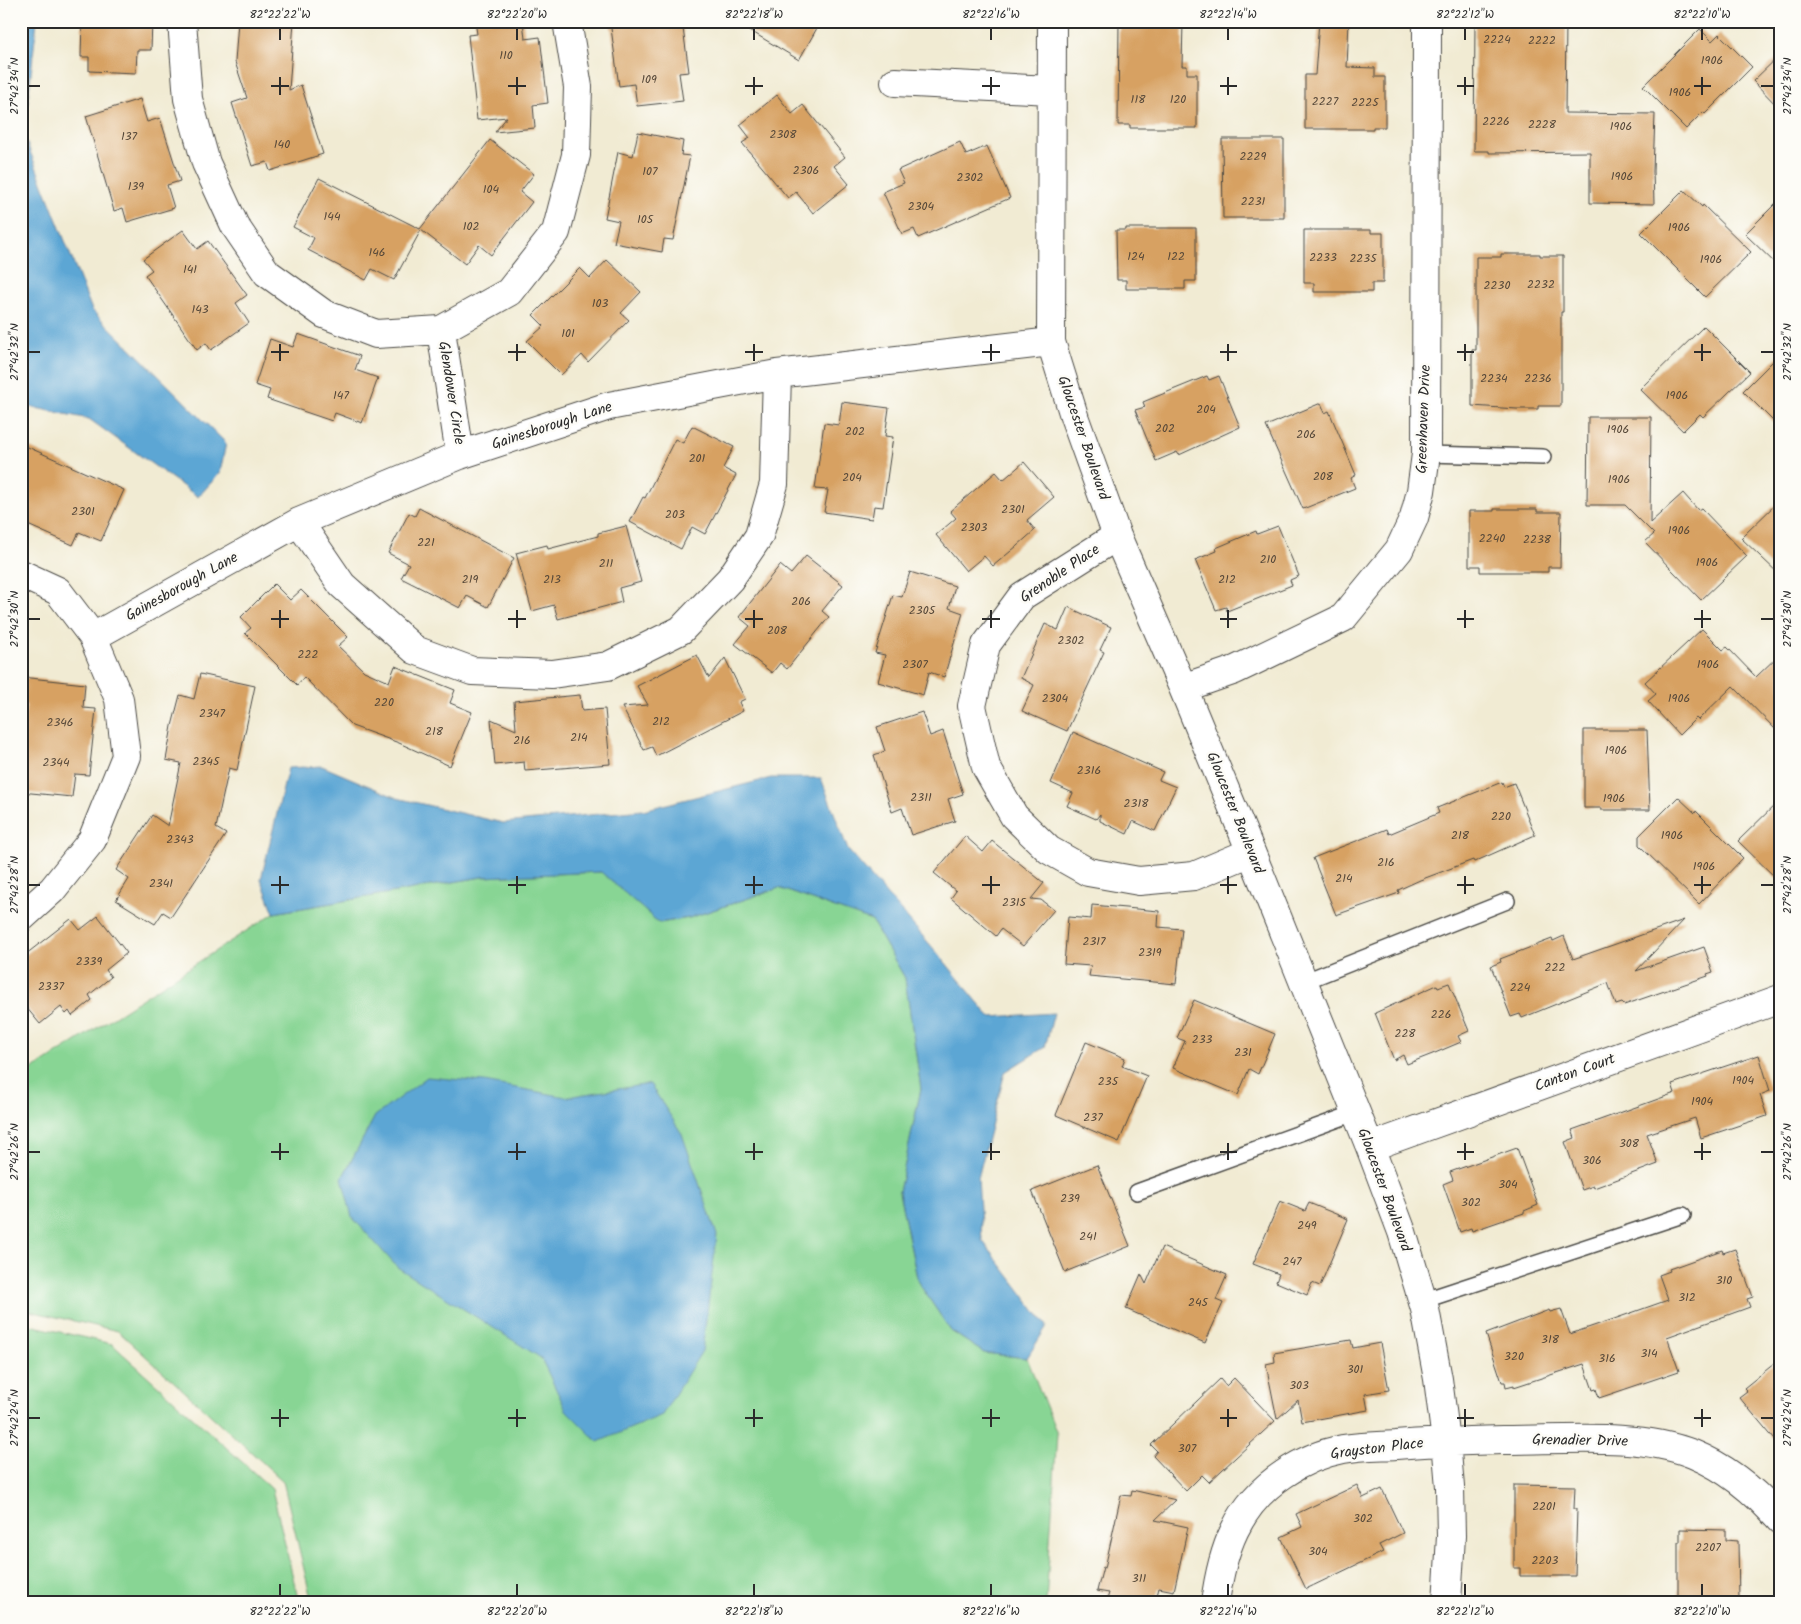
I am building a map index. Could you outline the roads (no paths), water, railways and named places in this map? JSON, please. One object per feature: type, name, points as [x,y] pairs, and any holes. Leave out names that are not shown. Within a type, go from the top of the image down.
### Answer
[{"type":"street","name":"Glendower Circle","points":[[182,21],[188,99],[206,164],[235,226],[267,273],[324,314],[376,334],[441,330],[508,292],[556,232],[576,155],[578,87],[567,21]]},
{"type":"street","name":"Gloucester Boulevard","points":[[1052,21],[1051,342],[1075,419],[1117,536],[1251,852],[1370,1147],[1402,1232],[1422,1301],[1438,1380],[1446,1441],[1450,1487],[1451,1536],[1447,1603]]},
{"type":"street","name":"Greenhaven Drive","points":[[1183,688],[1235,670],[1343,618],[1399,550],[1414,518],[1421,491],[1426,454],[1427,21]]},
{"type":"street","points":[[895,82],[1051,90]]},
{"type":"street","name":"Glendower Circle","points":[[441,330],[460,456]]},
{"type":"street","name":"Gainesborough Lane","points":[[93,637],[300,522],[460,456],[609,406],[776,374],[1051,342]]},
{"type":"street","points":[[300,522],[342,585],[415,650],[472,671],[552,674],[608,666],[681,630],[730,579],[759,536],[774,484],[776,374]]},
{"type":"street","name":"Grenoble Place","points":[[1117,536],[1022,596],[986,645],[972,706],[986,767],[1014,816],[1049,850],[1088,872],[1139,881],[1194,876],[1251,852]]},
{"type":"street","points":[[21,574],[58,591],[93,637],[119,699],[126,756],[92,840],[52,890],[21,918]]},
{"type":"street","name":"Canton Court","points":[[1370,1147],[1780,999]]},
{"type":"street","name":"Grenadier Drive","points":[[1446,1441],[1604,1439],[1667,1447],[1693,1454],[1744,1484],[1780,1520]]},
{"type":"street","name":"Grayston Place","points":[[1215,1603],[1219,1576],[1233,1530],[1244,1512],[1258,1495],[1283,1474],[1301,1463],[1342,1450],[1446,1441]]},
{"type":"lane","points":[[1426,454],[1544,457]]},
{"type":"lane","points":[[1303,982],[1507,901]]},
{"type":"lane","points":[[1137,1192],[1355,1113]]},
{"type":"lane","points":[[1422,1301],[1683,1214]]},
{"type":"water","points":[[21,21],[37,21],[24,136],[92,310],[226,443],[220,473],[198,497],[89,419],[21,405]]},
{"type":"water","points":[[322,766],[397,798],[503,823],[643,810],[771,778],[821,778],[848,850],[990,1017],[1054,1013],[1045,1047],[1005,1072],[978,1178],[982,1240],[1047,1326],[1027,1358],[984,1353],[951,1331],[918,1282],[899,1192],[921,1089],[905,978],[872,921],[779,888],[689,918],[659,923],[601,872],[482,877],[274,913],[261,879],[288,768]]},
{"type":"water","points":[[427,1077],[484,1082],[566,1097],[650,1084],[682,1134],[717,1235],[702,1351],[662,1415],[598,1442],[566,1410],[541,1358],[397,1267],[352,1217],[342,1178],[375,1116]]}]
